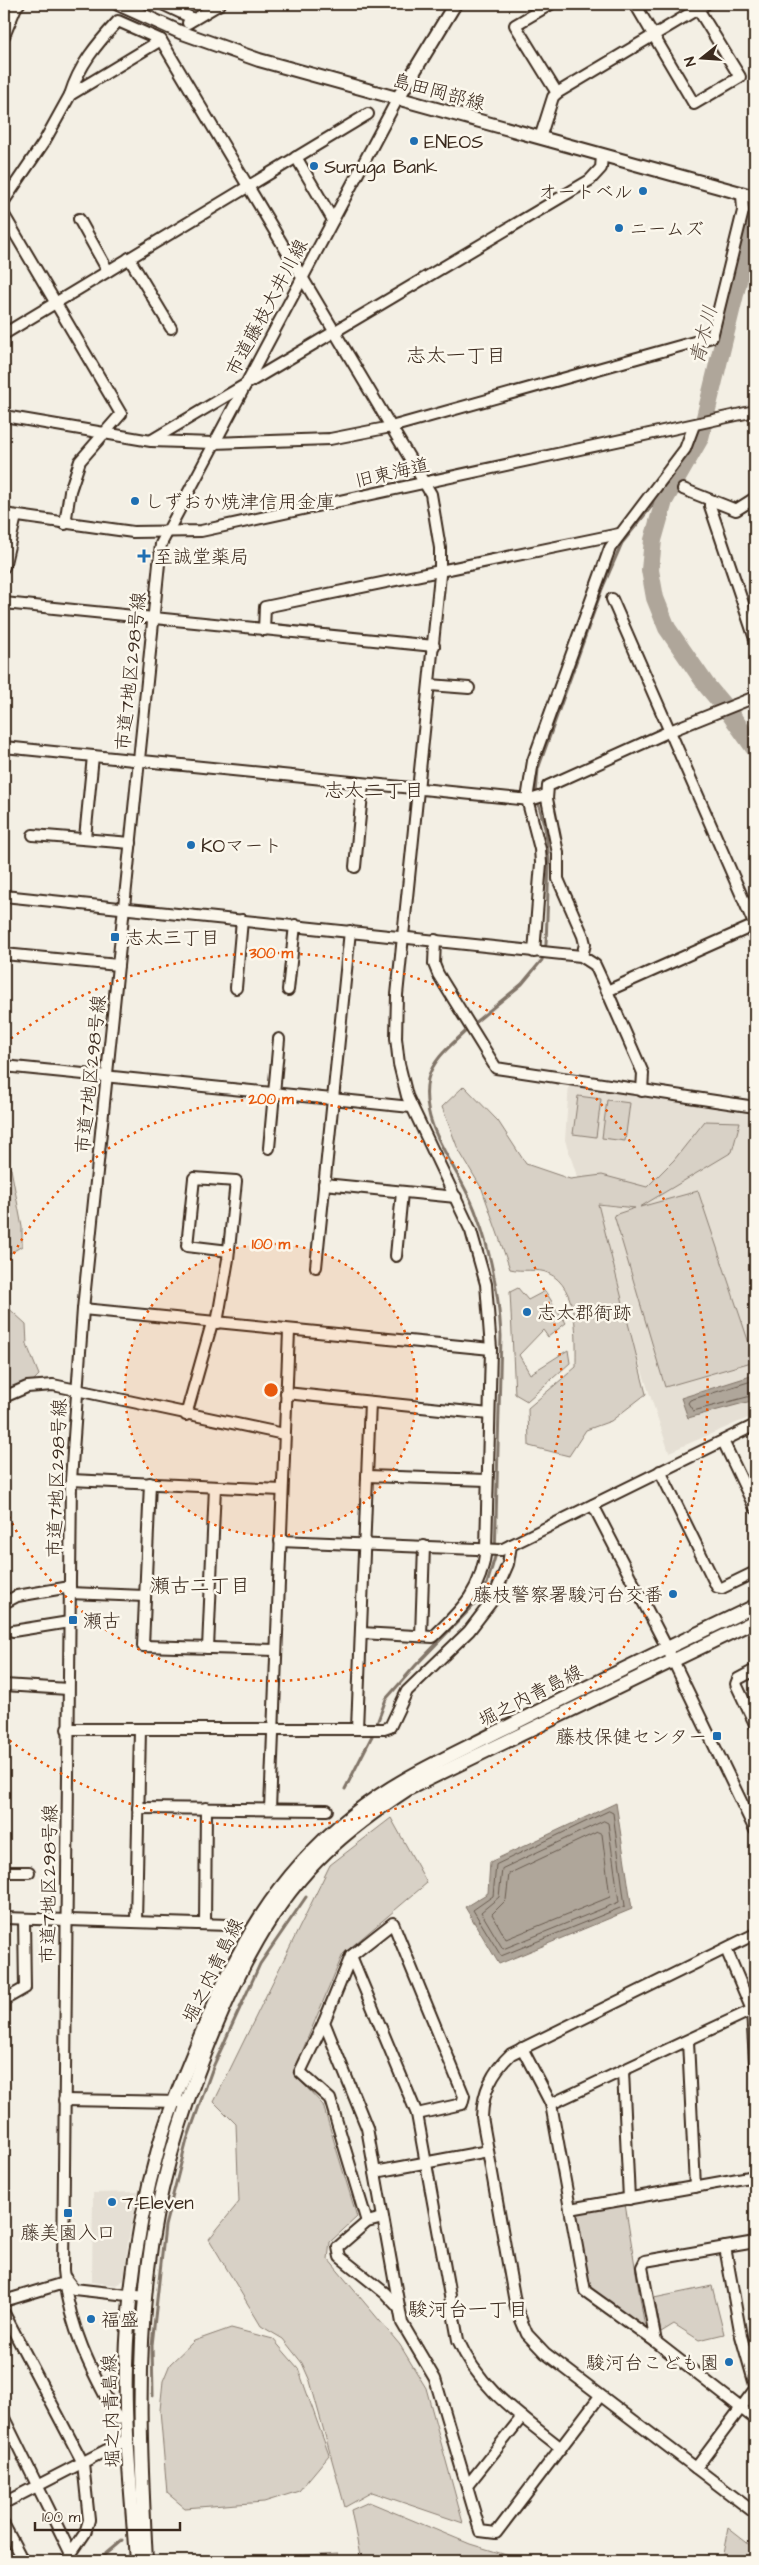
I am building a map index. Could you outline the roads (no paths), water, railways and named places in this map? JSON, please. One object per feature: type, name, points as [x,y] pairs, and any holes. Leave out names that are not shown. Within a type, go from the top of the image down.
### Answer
[{"type":"main road","name":"島田岡部線","points":[[118,4],[180,32],[259,60],[747,195]]},
{"type":"main road","points":[[398,98],[455,4]]},
{"type":"main road","name":"堀之内青島線","points":[[146,2561],[140,2443],[145,2297],[156,2216],[180,2101],[216,2000],[240,1948],[259,1916],[290,1875],[318,1846],[351,1816],[404,1779],[755,1606]]},
{"type":"main road","name":"堀之内青島線","points":[[136,2561],[125,2396],[130,2295],[144,2213],[159,2146],[252,1949],[272,1917],[326,1852],[358,1824],[408,1789],[674,1662],[755,1621]]},
{"type":"street","points":[[4,36],[19,4]]},
{"type":"street","points":[[162,4],[191,21],[220,4]]},
{"type":"street","points":[[551,4],[515,25],[557,93]]},
{"type":"street","points":[[540,138],[553,97],[557,93],[654,35],[702,6],[740,77],[694,104],[654,35],[635,4]]},
{"type":"street","points":[[4,200],[44,142],[70,95],[76,76],[92,50],[118,21],[161,40],[431,494],[440,548],[440,572],[396,1009],[396,1038],[399,1064],[411,1107],[471,1231],[486,1284],[491,1349],[487,1549],[481,1578],[463,1608],[433,1637],[361,1633]]},
{"type":"street","points":[[70,95],[161,40]]},
{"type":"street","name":"市道藤枝大井川線","points":[[165,533],[398,98]]},
{"type":"street","points":[[4,334],[368,114]]},
{"type":"street","points":[[151,441],[590,180],[601,168],[602,156]]},
{"type":"street","points":[[296,157],[333,220]]},
{"type":"street","points":[[4,416],[104,435],[151,441],[214,444],[330,439],[391,427],[712,337],[747,195]]},
{"type":"street","points":[[4,215],[121,414],[80,461],[70,491],[65,524]]},
{"type":"street","points":[[79,219],[108,271]]},
{"type":"street","points":[[129,258],[171,328]]},
{"type":"street","name":"旧東海道","points":[[4,514],[100,529],[165,533],[229,527],[755,411]]},
{"type":"street","points":[[535,952],[541,863],[540,848],[528,800],[533,761],[610,548],[685,449],[694,425]]},
{"type":"street","points":[[682,489],[736,510],[755,498]]},
{"type":"street","points":[[710,500],[710,506],[755,639]]},
{"type":"street","points":[[4,567],[16,516]]},
{"type":"street","name":"市道7地区298号線","points":[[118,2419],[82,2351],[69,2315],[65,2280],[65,1919],[71,1480],[83,1310],[106,1076],[161,544],[165,533]]},
{"type":"street","points":[[264,630],[265,607],[619,534]]},
{"type":"street","points":[[607,991],[755,925],[612,599]]},
{"type":"street","points":[[4,603],[434,646]]},
{"type":"street","points":[[430,685],[469,688]]},
{"type":"street","points":[[582,956],[585,944],[584,936],[558,879],[558,853],[546,795],[548,786],[670,731],[755,697]]},
{"type":"street","points":[[4,747],[528,800],[546,795]]},
{"type":"street","points":[[85,838],[93,756]]},
{"type":"street","points":[[355,867],[363,784]]},
{"type":"street","points":[[33,836],[85,838],[131,843]]},
{"type":"street","points":[[4,896],[582,956],[595,965],[607,991],[643,1073],[642,1091]]},
{"type":"street","points":[[236,988],[242,920]]},
{"type":"street","points":[[288,990],[295,925]]},
{"type":"street","points":[[316,1267],[350,931]]},
{"type":"street","points":[[435,940],[434,964],[438,974],[496,1068],[755,1107]]},
{"type":"street","points":[[4,954],[118,965]]},
{"type":"street","points":[[269,1148],[280,1039]]},
{"type":"street","points":[[4,1066],[411,1107]]},
{"type":"street","points":[[186,1415],[215,1323],[229,1251],[236,1181],[194,1178],[187,1246],[229,1251]]},
{"type":"street","points":[[324,1184],[456,1197]]},
{"type":"street","points":[[396,1256],[402,1192]]},
{"type":"street","points":[[83,1310],[491,1349]]},
{"type":"street","points":[[270,1809],[289,1331]]},
{"type":"street","points":[[4,1397],[28,1387],[53,1386],[284,1434]]},
{"type":"street","points":[[286,1394],[489,1414]]},
{"type":"street","points":[[362,1729],[361,1633],[370,1402]]},
{"type":"street","points":[[280,1541],[500,1550],[755,1425]]},
{"type":"street","points":[[723,1441],[755,1508]]},
{"type":"street","points":[[660,1472],[717,1588],[722,1588],[755,1572]]},
{"type":"street","points":[[367,1476],[488,1480]]},
{"type":"street","points":[[71,1480],[282,1490]]},
{"type":"street","points":[[150,1483],[143,1646],[276,1650]]},
{"type":"street","points":[[208,1648],[215,1486]]},
{"type":"street","points":[[593,1505],[674,1662],[755,1830]]},
{"type":"street","points":[[67,1729],[384,1729],[390,1726],[407,1691],[481,1617],[508,1564],[511,1545]]},
{"type":"street","points":[[421,1636],[424,1546]]},
{"type":"street","points":[[4,1603],[17,1596],[70,1590],[145,1596]]},
{"type":"street","points":[[13,1631],[69,1622]]},
{"type":"street","points":[[755,1670],[738,1679],[736,1684],[755,1724]]},
{"type":"street","points":[[4,1685],[68,1690]]},
{"type":"street","points":[[136,1922],[140,1729]]},
{"type":"street","points":[[138,1808],[328,1810]]},
{"type":"street","points":[[205,1924],[206,1808]]},
{"type":"street","points":[[4,1872],[29,1872]]},
{"type":"street","points":[[4,1918],[229,1925]]},
{"type":"street","points":[[4,2000],[25,1988],[24,1919]]},
{"type":"street","points":[[367,2222],[330,2099],[300,2072],[324,2022],[351,1956],[394,1923],[464,2096],[462,2104],[417,2114]]},
{"type":"street","points":[[755,1934],[522,2048],[503,2061],[490,2077],[485,2091],[482,2117],[516,2308],[531,2338],[545,2353],[600,2396],[755,2513]]},
{"type":"street","points":[[726,1949],[752,2010],[755,2064]]},
{"type":"street","points":[[351,1956],[417,2114],[424,2162],[458,2340],[468,2362],[480,2380],[561,2448]]},
{"type":"street","points":[[551,2104],[752,2010]]},
{"type":"street","points":[[324,2022],[367,2128],[402,2323],[435,2379],[480,2531],[496,2533],[600,2396]]},
{"type":"street","points":[[688,2041],[696,2187]]},
{"type":"street","points":[[522,2048],[551,2104],[585,2291],[656,2342],[755,2419]]},
{"type":"street","points":[[622,2071],[629,2199]]},
{"type":"street","points":[[64,2100],[180,2101]]},
{"type":"street","points":[[375,2172],[488,2151]]},
{"type":"street","points":[[570,2209],[755,2176]]},
{"type":"street","points":[[383,2218],[367,2222],[338,2247],[340,2257],[385,2293],[400,2309]]},
{"type":"street","points":[[656,2342],[642,2267],[645,2261],[755,2242]]},
{"type":"street","points":[[725,2247],[741,2336],[755,2385]]},
{"type":"street","points":[[4,2301],[65,2280],[74,2289],[145,2297]]},
{"type":"street","points":[[4,2313],[83,2462],[89,2520],[85,2533],[69,2558]]},
{"type":"street","points":[[696,2468],[755,2389]]},
{"type":"street","points":[[467,2486],[522,2417]]},
{"type":"street","points":[[4,2418],[38,2486],[69,2558]]},
{"type":"street","points":[[4,2504],[128,2439]]},
{"type":"street","points":[[4,2525],[23,2561]]},
{"type":"water","points":[[754,1375],[755,1400],[688,1418],[681,1398]]},
{"type":"water","points":[[616,1803],[632,1909],[499,1964],[465,1907],[488,1893],[490,1862]]},
{"type":"waterway","name":"青木川","points":[[755,212],[700,438],[664,501],[653,540],[650,570],[655,598],[667,628],[707,686],[728,711],[755,749]]},
{"type":"waterway","points":[[749,241],[755,254]]},
{"type":"waterway","points":[[473,1024],[522,984],[542,960],[546,944],[549,862],[546,832],[536,794],[538,769],[602,589],[622,543],[685,465]]},
{"type":"waterway","points":[[376,1726],[386,1699],[478,1601],[487,1584],[495,1557],[501,1336],[496,1289],[490,1258],[476,1213],[435,1131],[429,1114],[427,1097],[428,1079],[434,1064],[468,1029]]},
{"type":"waterway","points":[[345,1789],[374,1732]]},
{"type":"waterway","points":[[153,2396],[152,2345],[165,2226],[187,2140],[213,2067],[260,1964],[306,1897]]},
{"type":"waterway","points":[[102,2561],[103,2556],[122,2540]]},
{"type":"place","name":"ENEOS","points":[[414,141]]},
{"type":"place","name":"Suruga Bank","points":[[314,166]]},
{"type":"place","name":"オートベル","points":[[643,191]]},
{"type":"place","name":"ニームズ","points":[[619,228]]},
{"type":"place","name":"しずおか焼津信用金庫","points":[[135,501]]},
{"type":"place","name":"至誠堂薬局","points":[[144,556]]},
{"type":"place","name":"KOマート","points":[[191,845]]},
{"type":"place","name":"志太三丁目","points":[[115,937]]},
{"type":"place","name":"志太郡衙跡","points":[[527,1312]]},
{"type":"place","name":"藤枝警察署駿河台交番","points":[[673,1594]]},
{"type":"place","name":"瀬古","points":[[73,1620]]},
{"type":"place","name":"藤枝保健センター","points":[[717,1736]]},
{"type":"place","name":"7-Eleven","points":[[112,2202]]},
{"type":"place","name":"藤美園入口","points":[[68,2213]]},
{"type":"place","name":"福盛","points":[[91,2319]]},
{"type":"place","name":"駿河台こども園","points":[[729,2362]]},
{"type":"district","name":"志太一丁目","points":[[456,355]]},
{"type":"district","name":"志太二丁目","points":[[374,790]]},
{"type":"district","name":"瀬古二丁目","points":[[200,1585]]},
{"type":"district","name":"駿河台一丁目","points":[[468,2309]]}]
